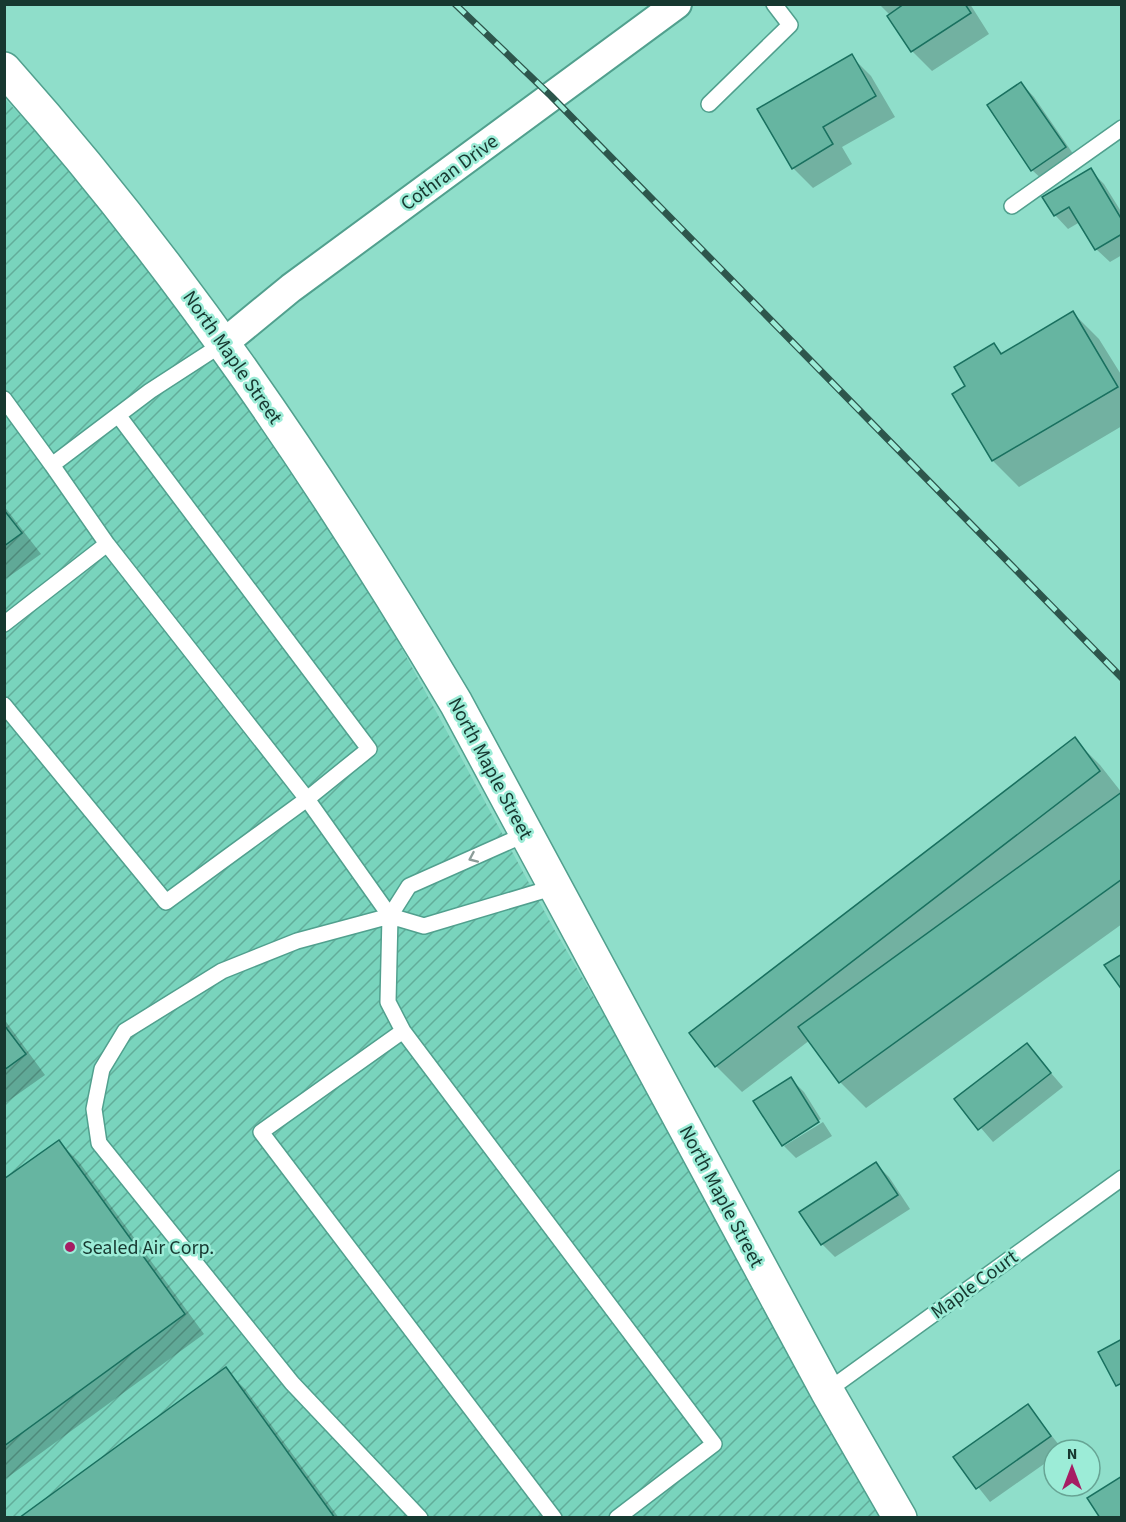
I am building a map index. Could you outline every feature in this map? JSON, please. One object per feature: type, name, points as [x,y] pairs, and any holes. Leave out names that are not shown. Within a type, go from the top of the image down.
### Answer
[{"type":"street","name":"Cothran Drive","points":[[224,343],[291,288],[677,4]]},
{"type":"street","name":"North Maple Street","points":[[4,69],[157,250],[333,502],[391,594],[456,703],[827,1391],[900,1518]]},
{"type":"lane","points":[[709,104],[790,25],[774,4]]},
{"type":"lane","points":[[1012,206],[1122,129]]},
{"type":"lane","points":[[52,465],[118,415],[224,343]]},
{"type":"lane","points":[[4,399],[107,544],[308,799],[390,916]]},
{"type":"lane","points":[[4,705],[166,902],[308,799],[369,749],[118,415]]},
{"type":"lane","points":[[4,624],[107,544]]},
{"type":"lane","points":[[526,834],[409,886],[390,916],[388,1002],[403,1031],[714,1444],[617,1518]]},
{"type":"lane","points":[[420,1518],[292,1383],[99,1143],[94,1108],[102,1070],[125,1031],[222,971],[297,940],[390,916],[423,926],[555,887]]},
{"type":"lane","points":[[403,1031],[261,1132],[554,1518]]},
{"type":"lane","name":"Maple Court","points":[[827,1391],[1122,1178]]},
{"type":"shaded area","points":[[4,98],[234,339],[554,929],[896,1517],[5,1517]]},
{"type":"building","points":[[904,4],[965,4],[971,13],[911,52],[887,16]]},
{"type":"building","points":[[852,54],[876,96],[823,127],[833,144],[792,169],[757,109]]},
{"type":"building","points":[[1021,82],[1066,147],[1031,171],[987,105]]},
{"type":"building","points":[[1091,168],[1122,220],[1122,234],[1095,250],[1069,207],[1054,216],[1042,197]]},
{"type":"building","points":[[1073,311],[1118,387],[992,461],[952,394],[965,386],[954,367],[994,343],[1001,354]]},
{"type":"building","points":[[4,510],[22,533],[4,546]]},
{"type":"building","points":[[1075,737],[1100,771],[715,1067],[689,1033]]},
{"type":"building","points":[[1122,792],[1122,879],[839,1083],[798,1027]]},
{"type":"building","points":[[1122,954],[1122,990],[1104,965]]},
{"type":"building","points":[[4,1025],[26,1054],[4,1070]]},
{"type":"building","points":[[1027,1043],[1051,1073],[978,1130],[954,1099]]},
{"type":"building","points":[[791,1077],[819,1122],[782,1146],[753,1101]]},
{"type":"building","name":"Sealed Air Corp.","points":[[59,1140],[185,1314],[4,1446],[4,1179]]},
{"type":"building","points":[[876,1162],[898,1195],[821,1245],[799,1212]]},
{"type":"building","points":[[1122,1339],[1122,1383],[1116,1386],[1098,1352]]},
{"type":"building","points":[[226,1367],[335,1518],[19,1518]]},
{"type":"building","points":[[1028,1404],[1051,1436],[1042,1438],[1042,1442],[976,1489],[953,1457]]},
{"type":"building","points":[[1122,1476],[1122,1518],[1100,1518],[1087,1498],[1102,1498],[1102,1489]]},
{"type":"railway","points":[[455,4],[551,96],[1122,678]]},
{"type":"place","name":"Sealed Air Corp.","points":[[70,1247]]}]
